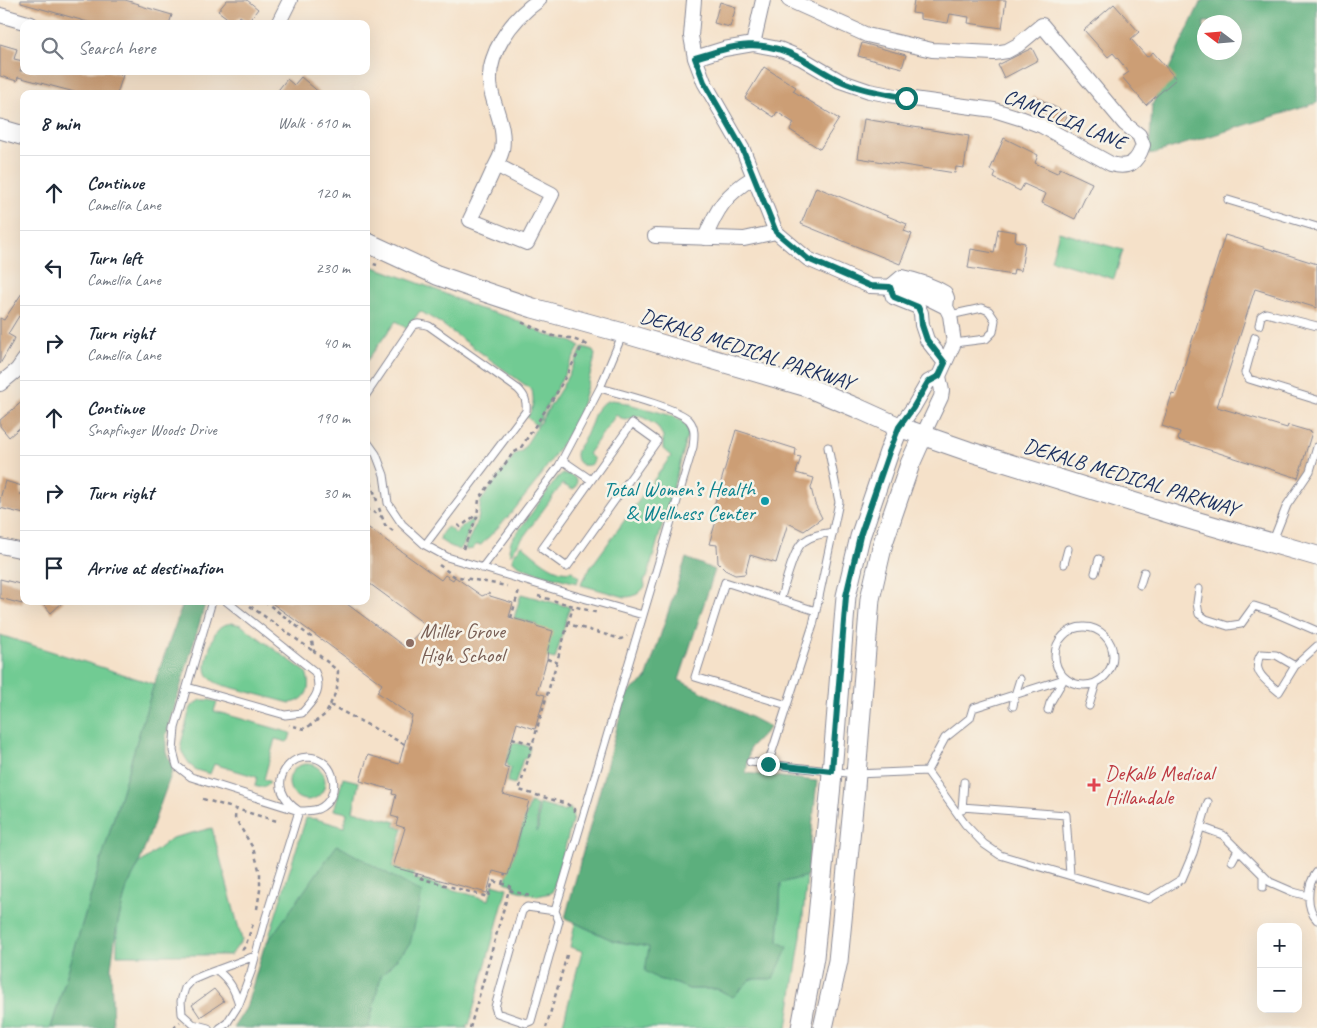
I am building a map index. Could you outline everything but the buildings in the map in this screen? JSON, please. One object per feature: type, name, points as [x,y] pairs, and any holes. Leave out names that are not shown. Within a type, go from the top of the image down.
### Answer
[{"type":"main road","points":[[0,129],[20,135]]},
{"type":"main road","name":"DEKALB MEDICAL PARKWAY","points":[[370,244],[437,275],[533,308],[807,387],[922,436],[1317,556]]},
{"type":"main road","points":[[801,1028],[814,958],[846,596],[860,536],[899,427]]},
{"type":"main road","points":[[823,1028],[838,961],[870,599],[883,543],[910,464],[922,436]]},
{"type":"street","points":[[280,20],[290,0]]},
{"type":"street","points":[[496,166],[552,194],[527,243],[470,220],[502,151],[503,135],[499,113],[491,90],[490,75],[493,57],[502,39],[517,21],[539,0]]},
{"type":"street","points":[[694,0],[691,36],[695,58],[704,82],[743,150],[776,232],[808,259],[870,286],[899,287],[922,296],[948,311],[954,344],[939,376],[942,391],[941,397],[922,436]]},
{"type":"street","points":[[753,44],[763,0]]},
{"type":"street","name":"CAMELLIA LANE","points":[[695,58],[724,49],[753,44],[779,49],[801,58],[840,81],[869,91],[994,110],[1023,118],[1042,126],[1111,164],[1122,167],[1132,163],[1140,154],[1143,145],[1139,135],[1125,124],[1042,24],[1018,45],[1008,51],[994,54],[932,50],[867,35],[789,0]]},
{"type":"street","points":[[0,15],[20,21]]},
{"type":"street","points":[[704,238],[714,216],[726,198],[739,186],[754,177]]},
{"type":"street","points":[[656,236],[744,239],[776,232]]},
{"type":"street","points":[[922,296],[922,325],[927,340],[945,363]]},
{"type":"street","points":[[0,384],[20,366]]},
{"type":"street","points":[[899,427],[928,382],[939,376]]},
{"type":"street","points":[[0,546],[20,550]]},
{"type":"lane","points":[[1228,200],[1317,227]]},
{"type":"lane","points":[[948,311],[982,308],[989,311],[995,320],[992,332],[986,339],[954,344]]},
{"type":"lane","points":[[1259,325],[1261,316],[1266,313],[1317,326]]},
{"type":"lane","points":[[370,389],[412,327],[420,323],[429,326],[518,389],[524,395],[527,402],[526,412],[425,545]]},
{"type":"lane","points":[[482,568],[559,466],[600,388],[623,333]]},
{"type":"lane","points":[[1255,338],[1245,373],[1249,379],[1317,400]]},
{"type":"lane","points":[[556,911],[527,906],[522,911],[495,1007],[497,1013],[526,1023],[531,1021],[559,921],[556,911],[693,447],[694,430],[689,420],[673,410],[600,388]]},
{"type":"lane","points":[[632,423],[657,441],[567,567],[542,549],[591,480],[632,423]]},
{"type":"lane","points":[[370,446],[376,454],[384,475],[388,503],[402,524],[425,545],[447,557],[643,615]]},
{"type":"lane","points":[[768,764],[816,611],[839,502],[828,447]]},
{"type":"lane","points":[[1272,543],[1287,505],[1310,471],[1317,447]]},
{"type":"lane","points":[[562,460],[591,480]]},
{"type":"lane","points":[[780,600],[796,552],[802,543],[813,536],[832,532]]},
{"type":"lane","points":[[1064,564],[1068,549]]},
{"type":"lane","points":[[1095,573],[1099,559]]},
{"type":"lane","points":[[1140,585],[1144,572]]},
{"type":"lane","points":[[787,706],[695,677],[725,582],[816,611]]},
{"type":"lane","points":[[1199,589],[1197,603],[1199,614],[1206,619],[1228,626],[1240,624],[1254,606],[1317,631]]},
{"type":"lane","points":[[211,605],[175,728],[173,751],[178,766],[190,777],[299,811],[309,811],[325,805],[331,798],[334,790],[332,772],[320,760],[311,757],[296,760],[283,773],[281,780],[282,792],[289,803],[299,811]]},
{"type":"lane","points":[[187,687],[285,716],[302,713],[316,697],[319,683],[315,672],[231,605]]},
{"type":"lane","points":[[1080,626],[1096,629],[1109,640],[1114,656],[1109,672],[1096,683],[1080,686],[1064,679],[1055,665],[1055,648],[1064,634],[1080,626]]},
{"type":"lane","points":[[1295,666],[1276,655],[1261,654],[1257,661],[1258,672],[1279,692],[1295,666],[1317,646]]},
{"type":"lane","points":[[1013,706],[1020,679]]},
{"type":"lane","points":[[927,771],[945,738],[970,718],[973,708],[1064,679]]},
{"type":"lane","points":[[1048,710],[1064,679]]},
{"type":"lane","points":[[1089,706],[1096,683]]},
{"type":"lane","points":[[750,762],[856,774],[927,771]]},
{"type":"lane","points":[[927,771],[961,818],[984,844],[1000,855],[1149,899],[1182,879],[1194,853],[1208,802]]},
{"type":"lane","points":[[961,818],[964,782]]},
{"type":"lane","points":[[962,807],[1066,815],[1070,875]]},
{"type":"lane","points":[[220,1028],[227,1023],[239,1004],[299,811]]},
{"type":"lane","points":[[1201,828],[1223,835],[1270,882],[1308,896]]},
{"type":"lane","points":[[1232,861],[1238,850]]},
{"type":"lane","points":[[1317,872],[1313,877],[1308,896],[1313,916],[1317,920]]},
{"type":"lane","points":[[1263,875],[1263,887]]},
{"type":"lane","points":[[208,1028],[193,1024],[182,1014],[181,1001],[185,988],[192,980],[255,956]]},
{"type":"lane","points":[[217,970],[235,990],[239,1004]]},
{"type":"path","points":[[584,343],[591,347]]},
{"type":"path","points":[[370,510],[382,517]]},
{"type":"path","points":[[458,525],[460,527],[477,514]]},
{"type":"path","points":[[454,576],[509,587]]},
{"type":"path","points":[[511,618],[519,590]]},
{"type":"path","points":[[537,596],[600,614]]},
{"type":"path","points":[[249,605],[314,651],[338,671],[337,689],[326,714],[304,729],[286,724]]},
{"type":"path","points":[[269,605],[311,637],[314,651]]},
{"type":"path","points":[[573,607],[519,790],[567,804],[574,809],[575,817]]},
{"type":"path","points":[[568,624],[621,639],[631,633]]},
{"type":"path","points":[[547,659],[556,662]]},
{"type":"path","points":[[330,705],[404,744]]},
{"type":"path","points":[[512,738],[532,744]]},
{"type":"path","points":[[203,799],[277,821]]},
{"type":"path","points":[[236,809],[235,818],[253,848],[260,873],[257,910]]},
{"type":"path","points":[[417,873],[416,877],[488,897],[491,881],[510,886],[470,1027],[475,1028]]},
{"type":"path","points":[[502,884],[505,874]]},
{"type":"path","points":[[509,890],[533,897]]},
{"type":"path","points":[[239,953],[245,947],[254,919]]},
{"type":"path","points":[[546,1028],[567,954]]},
{"type":"green space","points":[[1204,0],[1317,0],[1317,103],[1149,155],[1152,105],[1200,3]]},
{"type":"green space","points":[[1059,232],[1123,250],[1114,279],[1051,260]]},
{"type":"green space","points":[[370,265],[432,288],[477,308],[509,317],[546,335],[568,340],[580,346],[536,426],[527,417],[533,404],[532,390],[440,323],[420,311],[407,329],[396,321],[370,357]]},
{"type":"green space","points":[[583,347],[593,350],[595,354],[577,421],[537,481],[510,515],[481,545],[466,550],[465,547],[478,520],[481,501],[515,454],[522,451],[562,387]]},
{"type":"green space","points":[[612,400],[672,416],[684,423],[688,431],[647,578],[644,580],[645,586],[639,593],[628,597],[581,585],[588,571],[671,456],[663,449],[663,436],[657,426],[638,416],[625,420],[616,415],[588,454],[594,459],[593,463],[582,465],[576,458],[578,448],[588,432],[598,408]]},
{"type":"green space","points":[[562,474],[573,476],[577,484],[576,487],[573,490],[562,484],[510,554],[511,541]]},
{"type":"green space","points":[[474,518],[463,546],[459,550],[440,540],[441,534],[448,527],[456,534],[459,528]]},
{"type":"green space","points":[[522,545],[552,567],[558,570],[572,571],[579,577],[577,583],[517,565],[513,561],[513,556]]},
{"type":"green space","points":[[686,558],[715,570],[679,680],[770,727],[750,748],[746,773],[817,781],[807,876],[781,883],[778,942],[788,947],[773,979],[751,979],[733,997],[717,989],[689,989],[658,979],[645,971],[649,947],[614,941],[565,918],[626,694],[646,679]]},
{"type":"green space","points":[[521,594],[570,607],[555,659],[546,657],[536,624],[514,618]]},
{"type":"green space","points":[[183,605],[205,605],[166,736],[166,752],[173,769],[139,864],[127,887],[117,926],[111,967],[113,1028],[51,1028],[154,684]]},
{"type":"green space","points":[[232,623],[241,625],[306,672],[308,688],[307,693],[301,700],[290,703],[222,685],[211,679],[206,670],[206,665],[213,638],[219,628]]},
{"type":"green space","points":[[0,635],[154,684],[51,1028],[0,1028]]},
{"type":"green space","points":[[201,700],[217,702],[214,711],[291,733],[287,742],[275,739],[264,779],[270,782],[267,785],[257,787],[255,786],[257,777],[214,764],[210,774],[196,770],[190,765],[182,752],[181,744],[189,712],[192,706]]},
{"type":"green space","points":[[514,742],[530,747],[527,758],[523,759],[515,784],[507,782],[511,768],[507,767],[506,763]]},
{"type":"green space","points":[[307,764],[314,765],[320,769],[324,775],[324,789],[320,795],[314,799],[307,800],[300,799],[294,795],[290,789],[289,782],[290,775],[294,769],[300,765]]},
{"type":"green space","points":[[343,778],[359,782],[353,811],[396,822],[394,826],[403,828],[392,867],[414,874],[413,878],[489,900],[493,884],[507,888],[469,1025],[466,1027],[468,1028],[368,1028],[381,976],[410,944],[267,943],[306,818],[344,827],[347,813],[334,810]]},
{"type":"green space","points":[[530,803],[537,805],[537,832],[539,804],[563,811],[570,808],[573,818],[553,890],[551,893],[537,896],[513,889],[513,885],[505,882]]},
{"type":"green space","points":[[212,828],[242,940],[231,955],[117,955],[117,926],[127,887],[139,864],[172,838]]},
{"type":"green space","points":[[337,845],[422,893],[410,944],[381,976],[368,1028],[233,1028],[246,1008],[264,947]]},
{"type":"green space","points":[[807,876],[801,936],[787,1028],[562,1028],[582,951],[570,947],[575,923],[614,941],[650,947],[658,979],[689,989],[717,989],[733,996],[751,979],[778,942],[781,882]]},
{"type":"place","name":"Total Women’s Health & Wellness Center","points":[[765,501]]},
{"type":"place","name":"Miller Grove High School","points":[[410,643]]},
{"type":"place","name":"DeKalb Medical Hillandale","points":[[1094,785]]},
{"type":"route","points":[[768,764],[832,771],[846,596],[860,536],[899,427],[928,382],[939,376],[945,363],[927,340],[918,307],[894,297],[890,287],[870,286],[808,259],[776,232],[743,150],[704,82],[695,58],[724,49],[753,44],[779,49],[801,58],[840,81],[869,91],[906,98]]}]
